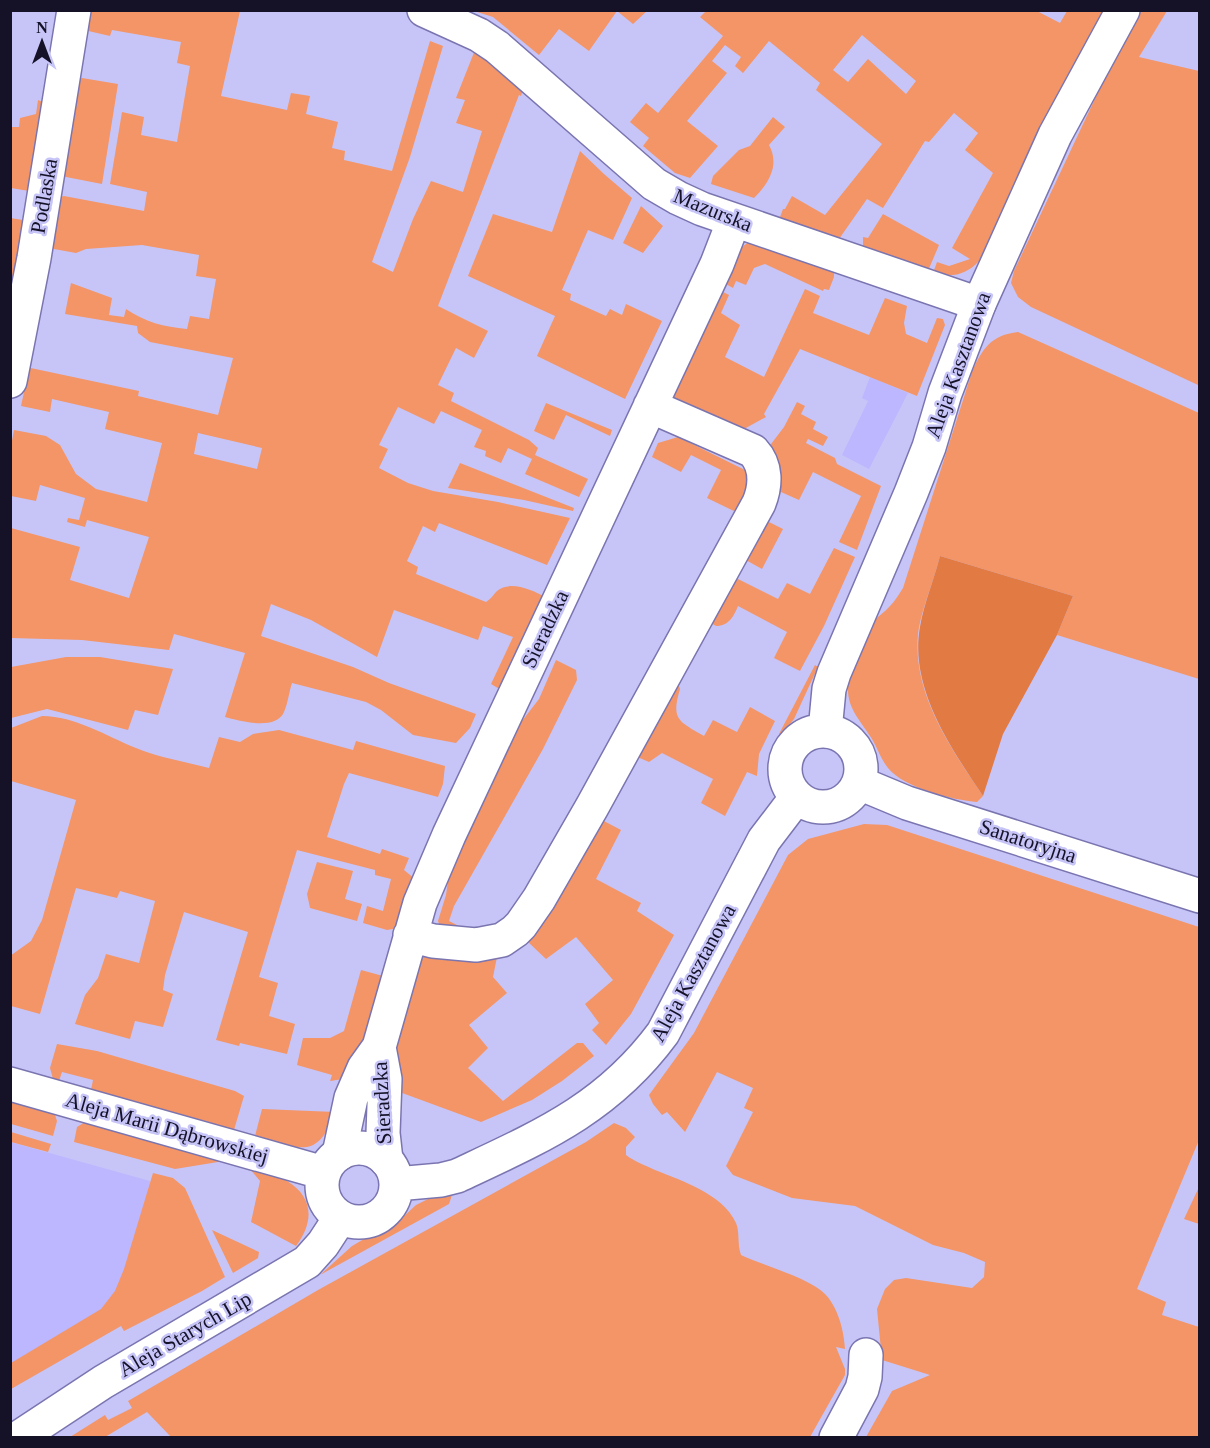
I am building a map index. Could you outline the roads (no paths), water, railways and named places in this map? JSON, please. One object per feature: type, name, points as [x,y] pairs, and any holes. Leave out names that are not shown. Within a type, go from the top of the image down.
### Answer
[{"type":"street","name":"Podlaska","points":[[10,381],[36,247],[74,10]]},
{"type":"street","name":"Mazurska","points":[[424,10],[479,35],[506,54],[654,184],[678,198],[702,209],[979,304]]},
{"type":"street","name":"Aleja Kasztanowa","points":[[825,731],[834,673],[911,493],[929,447],[945,393],[979,304],[1055,135],[1122,10]]},
{"type":"street","name":"Sieradzka","points":[[331,1163],[351,1098],[364,1068],[379,1047],[420,903],[449,835],[717,264],[734,220]]},
{"type":"street","points":[[410,935],[433,941],[476,945],[502,939],[520,925],[539,899],[592,807],[759,503],[763,493],[764,469],[760,459],[753,452],[650,406]]},
{"type":"street","points":[[825,731],[837,734],[855,748],[860,759],[859,783],[851,796],[838,805],[824,808],[809,806],[796,798],[789,789],[784,765],[787,754],[802,737],[813,732],[825,731]]},
{"type":"street","name":"Sanatoryjna","points":[[859,783],[907,803],[1200,897]]},
{"type":"street","name":"Aleja Kasztanowa","points":[[391,1172],[441,1180],[457,1176],[555,1127],[588,1108],[614,1088],[644,1058],[663,1033],[764,840],[796,798]]},
{"type":"street","name":"Sieradzka","points":[[379,1047],[385,1079],[383,1133],[391,1172]]},
{"type":"street","name":"Aleja Marii Dąbrowskiej","points":[[10,1084],[331,1163]]},
{"type":"street","points":[[362,1148],[375,1152],[391,1172],[394,1197],[391,1203],[378,1217],[366,1222],[353,1222],[340,1218],[330,1209],[324,1198],[321,1185],[331,1163],[350,1149],[362,1148]]},
{"type":"street","name":"Aleja Starych Lip","points":[[18,1437],[103,1382],[307,1262],[323,1244],[340,1218]]},
{"type":"street","points":[[836,1437],[862,1389],[866,1355]]}]
